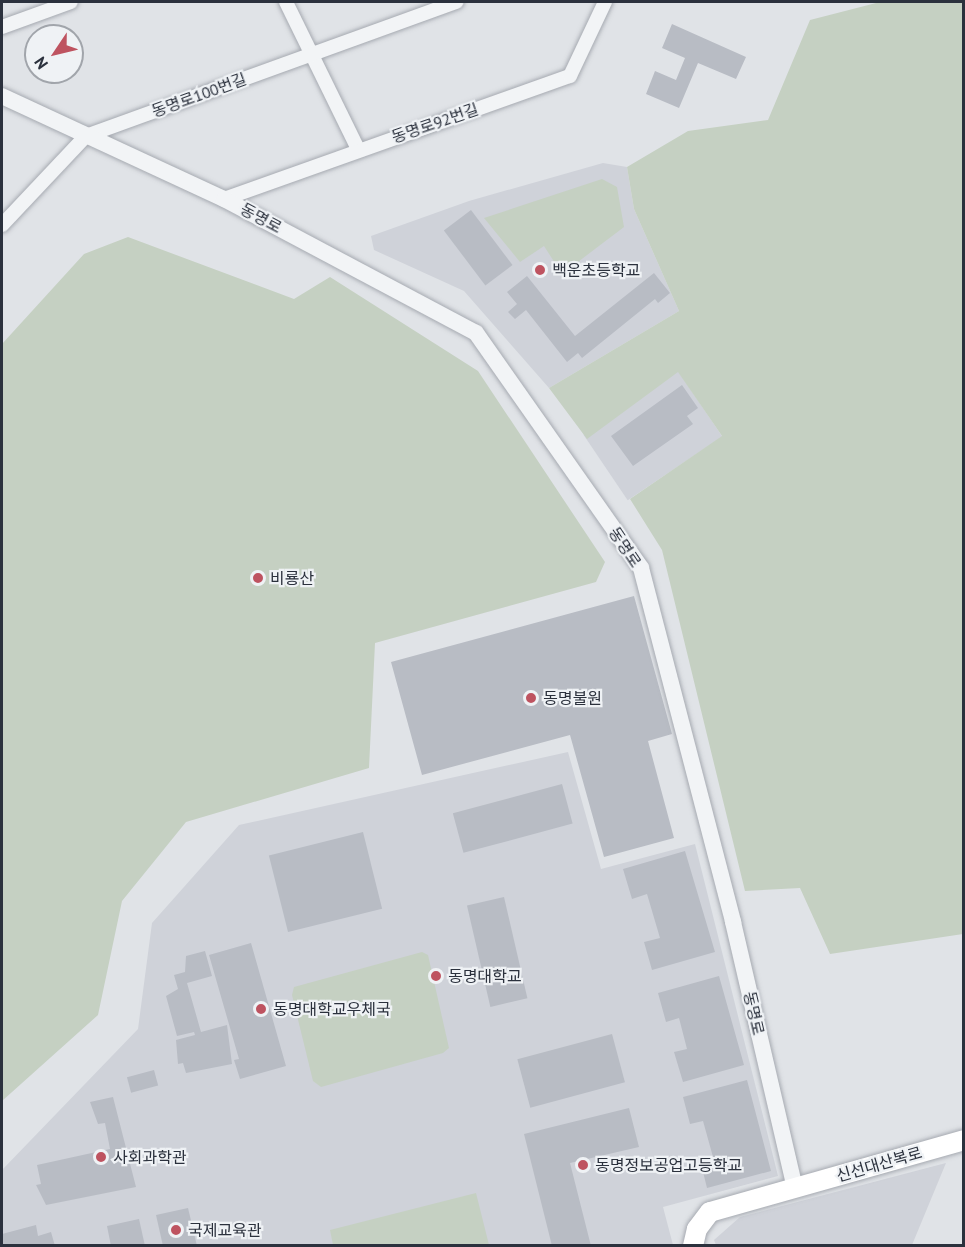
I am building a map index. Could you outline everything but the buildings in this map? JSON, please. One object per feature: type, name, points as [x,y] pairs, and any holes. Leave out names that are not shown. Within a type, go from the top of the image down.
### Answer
[{"type":"main road","name":"신선대산복로","points":[[795,1188],[963,1140]]},
{"type":"main road","points":[[693,1245],[697,1229],[710,1212],[795,1188]]},
{"type":"street","points":[[2,27],[71,2]]},
{"type":"street","points":[[286,2],[358,149]]},
{"type":"street","name":"동명로100번길","points":[[86,136],[456,2]]},
{"type":"street","name":"동명로92번길","points":[[224,199],[358,149],[570,76],[605,2]]},
{"type":"street","name":"동명로","points":[[2,96],[224,199],[476,333],[641,568],[733,922],[795,1188]]},
{"type":"street","points":[[2,225],[86,136]]},
{"type":"shaded area","name":"백운초등학교","points":[[603,163],[627,167],[634,209],[679,311],[549,388],[464,291],[374,250],[371,236],[469,201]]},
{"type":"shaded area","points":[[678,371],[722,436],[628,500],[583,435]]},
{"type":"shaded area","name":"동명대학교","points":[[568,752],[601,869],[695,844],[778,1176],[663,1207],[673,1245],[2,1246],[2,1170],[138,1029],[152,923],[239,825]]},
{"type":"shaded area","points":[[946,1163],[912,1245],[716,1245],[714,1240],[740,1217]]},
{"type":"green space","points":[[880,2],[963,2],[963,934],[830,954],[800,888],[745,891],[662,550],[630,499],[722,436],[678,372],[587,439],[549,388],[679,311],[634,209],[627,167],[688,131],[768,120],[810,20]]},
{"type":"green space","points":[[602,179],[617,187],[624,227],[562,274],[544,246],[520,262],[484,218]]},
{"type":"green space","points":[[128,237],[294,299],[330,277],[478,371],[605,562],[596,582],[375,643],[369,768],[186,822],[122,901],[98,1015],[2,1101],[2,344],[84,254]]},
{"type":"green space","points":[[422,952],[428,955],[449,1048],[443,1053],[321,1087],[313,1081],[292,995],[294,987]]},
{"type":"green space","points":[[476,1193],[489,1245],[333,1245],[330,1230]]},
{"type":"place","name":"백운초등학교","points":[[540,270]]},
{"type":"place","name":"비룡산","points":[[258,578]]},
{"type":"place","name":"동명불원","points":[[531,698]]},
{"type":"place","name":"동명대학교","points":[[436,976]]},
{"type":"place","name":"동명대학교우체국","points":[[261,1009]]},
{"type":"place","name":"사회과학관","points":[[101,1157]]},
{"type":"place","name":"동명정보공업고등학교","points":[[583,1165]]},
{"type":"place","name":"국제교육관","points":[[176,1230]]}]
